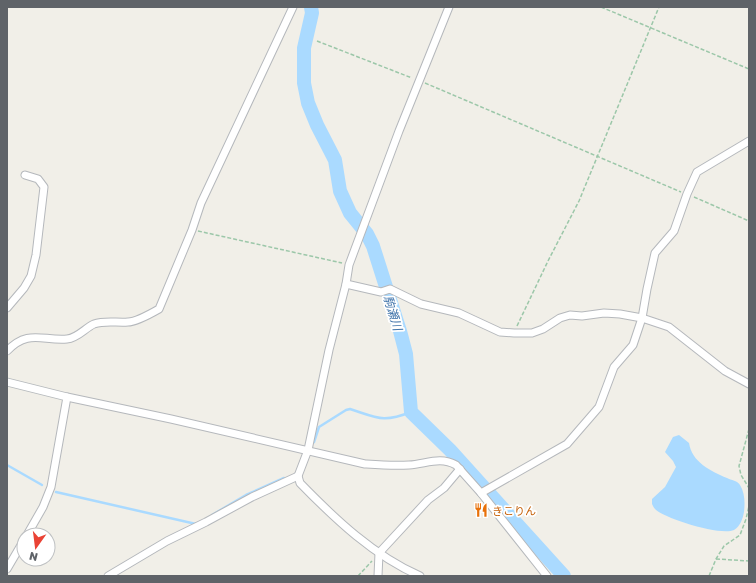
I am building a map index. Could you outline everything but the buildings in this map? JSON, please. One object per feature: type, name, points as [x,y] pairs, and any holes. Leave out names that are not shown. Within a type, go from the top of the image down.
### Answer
[{"type":"street","points":[[7,351],[22,338],[36,337],[69,339],[94,324],[104,322],[130,322],[159,309],[192,230],[201,203],[293,7]]},
{"type":"street","points":[[420,576],[401,568],[335,519],[300,484],[298,476],[308,450],[349,265],[399,131],[450,7]]},
{"type":"street","points":[[481,493],[567,444],[599,407],[614,367],[633,345],[642,318],[655,253],[674,231],[687,194],[697,172],[749,141]]},
{"type":"street","points":[[7,308],[24,288],[31,276],[36,255],[44,187],[38,179],[25,175]]},
{"type":"street","points":[[346,284],[386,290],[421,304],[459,313],[500,332],[532,333],[543,329],[560,318],[570,315],[582,316],[612,314],[642,318],[669,327],[726,371],[749,384]]},
{"type":"street","points":[[7,382],[67,397],[171,419],[365,464],[388,466],[411,465],[442,460],[450,462],[460,469],[481,493],[547,576]]},
{"type":"street","points":[[32,527],[44,507],[51,487],[67,397]]},
{"type":"street","points":[[378,576],[379,553],[428,500],[444,488],[460,469]]},
{"type":"street","points":[[108,576],[167,541],[298,476]]},
{"type":"street","points":[[7,569],[16,554]]},
{"type":"path","points":[[601,7],[749,69]]},
{"type":"path","points":[[514,333],[548,261],[579,201],[596,156],[659,7]]},
{"type":"path","points":[[317,41],[419,81],[749,221]]},
{"type":"path","points":[[192,230],[349,265]]},
{"type":"path","points":[[749,429],[739,466],[740,475],[749,488]]},
{"type":"path","points":[[709,576],[716,559],[724,546],[740,535],[749,506]]},
{"type":"path","points":[[358,576],[379,553]]},
{"type":"path","points":[[716,559],[749,561]]},
{"type":"water","points":[[679,435],[689,443],[694,456],[698,461],[708,469],[740,485],[743,491],[744,512],[740,525],[736,529],[718,531],[693,526],[681,522],[655,509],[652,504],[652,499],[665,487],[676,467],[665,452],[673,437]]},
{"type":"waterway","name":"駒瀬川","points":[[311,7],[312,13],[304,48],[304,83],[308,103],[317,125],[335,160],[340,191],[350,213],[367,234],[373,246],[406,354],[411,412],[450,450],[564,576]]},
{"type":"waterway","points":[[314,442],[319,427],[346,410],[350,409],[380,418],[394,417],[411,412]]},
{"type":"waterway","points":[[7,465],[42,485]]},
{"type":"waterway","points":[[212,515],[246,495],[284,478]]},
{"type":"waterway","points":[[56,492],[196,524]]},
{"type":"place","name":"きこりん","points":[[481,510]]}]
